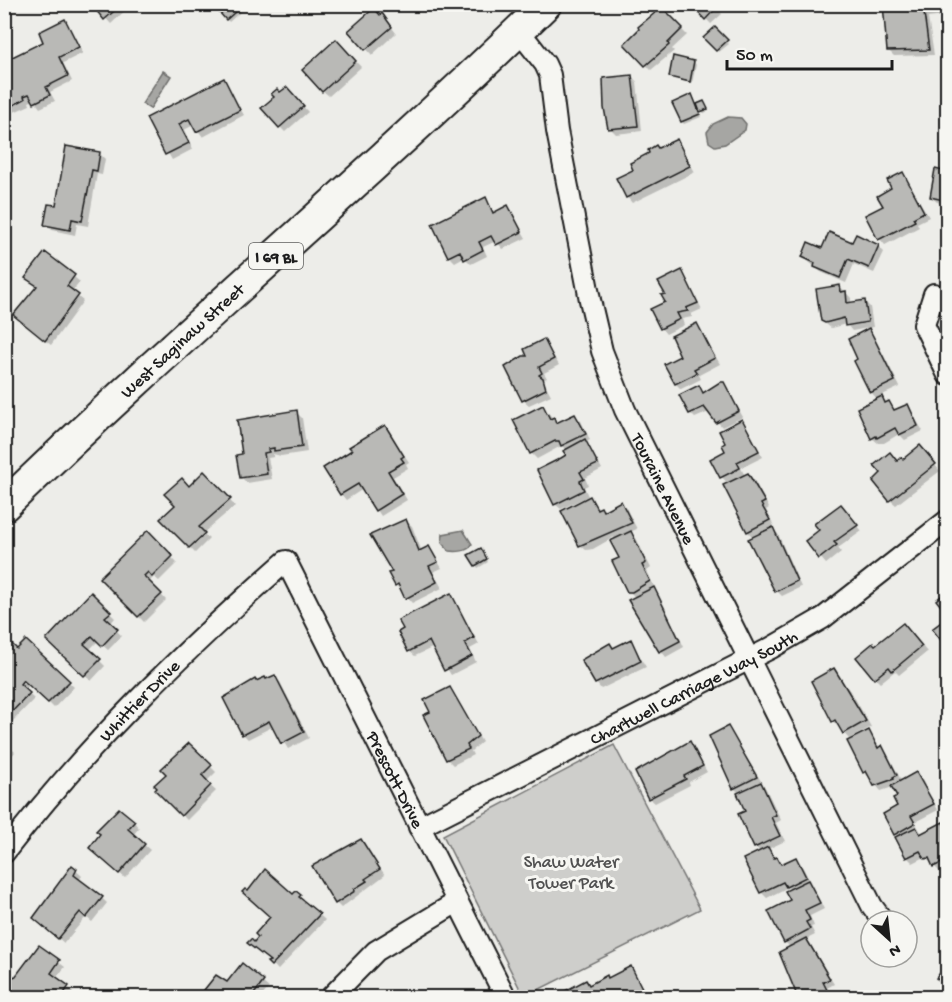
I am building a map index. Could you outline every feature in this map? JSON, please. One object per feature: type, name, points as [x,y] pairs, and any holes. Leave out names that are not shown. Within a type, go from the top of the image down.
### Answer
[{"type":"main road","name":"West Saginaw Street","points":[[4,506],[193,330],[425,122],[546,4]]},
{"type":"street","name":"Touraine Avenue","points":[[519,31],[545,64],[550,75],[557,131],[602,351],[625,410],[874,909]]},
{"type":"street","points":[[934,294],[924,325],[948,375]]},
{"type":"street","name":"Chartwell Carriage Way South","points":[[419,827],[824,618],[948,520]]},
{"type":"street","name":"Prescott Drive","points":[[286,561],[506,998]]},
{"type":"street","name":"Whittier Drive","points":[[4,853],[142,693],[286,561]]},
{"type":"street","points":[[330,998],[376,951],[457,902]]},
{"type":"green space","name":"Shaw Water Tower Park","points":[[614,745],[700,909],[524,997],[443,835]]},
{"type":"shaded area","points":[[163,71],[171,76],[150,109],[142,104]]},
{"type":"shaded area","points":[[728,117],[741,118],[746,124],[745,130],[725,144],[715,146],[709,142],[707,132],[713,124]]},
{"type":"shaded area","points":[[463,530],[472,544],[470,547],[462,551],[449,551],[442,543],[443,534]]},
{"type":"building","points":[[91,4],[122,4],[104,20]]},
{"type":"building","points":[[212,4],[244,4],[226,20]]},
{"type":"building","points":[[690,4],[715,4],[717,7],[705,20]]},
{"type":"building","points":[[883,4],[941,4],[942,11],[924,13],[929,50],[887,51]]},
{"type":"building","points":[[662,7],[683,28],[668,43],[669,45],[645,66],[624,44],[639,29],[638,27]]},
{"type":"building","points":[[374,8],[380,15],[382,13],[392,27],[365,50],[348,31]]},
{"type":"building","points":[[65,19],[79,47],[59,57],[68,76],[46,87],[50,95],[34,103],[29,94],[24,96],[25,99],[8,108],[4,101],[4,61],[43,42],[39,32]]},
{"type":"building","points":[[715,27],[728,40],[716,51],[703,38]]},
{"type":"building","points":[[336,39],[356,61],[322,92],[302,70]]},
{"type":"building","points":[[673,56],[694,61],[690,82],[669,77]]},
{"type":"building","points":[[632,75],[638,126],[608,129],[604,108],[603,78]]},
{"type":"building","points":[[224,78],[240,110],[196,132],[189,119],[179,124],[189,143],[165,155],[146,118]]},
{"type":"building","points":[[287,87],[304,106],[279,128],[261,108],[274,97],[271,94],[277,89],[280,92]]},
{"type":"building","points":[[692,94],[700,114],[681,122],[672,103]]},
{"type":"building","points":[[704,101],[708,109],[700,112],[697,104]]},
{"type":"building","points":[[677,139],[690,166],[626,198],[616,178],[633,170],[630,163],[649,153],[648,150],[656,145],[658,148]]},
{"type":"building","points":[[66,146],[100,152],[97,171],[92,170],[82,221],[72,219],[70,230],[44,225],[48,204],[56,205]]},
{"type":"building","points":[[935,169],[948,172],[948,201],[930,197]]},
{"type":"building","points":[[903,172],[924,212],[913,218],[915,221],[878,240],[865,215],[883,206],[877,196],[891,188],[887,180]]},
{"type":"building","points":[[486,197],[493,213],[508,205],[522,232],[496,245],[491,236],[479,242],[483,250],[464,260],[460,251],[448,257],[432,224]]},
{"type":"building","points":[[829,232],[852,242],[856,234],[879,245],[869,268],[848,259],[840,278],[814,267],[815,263],[802,257],[808,242],[822,248]]},
{"type":"building","points":[[45,252],[75,275],[67,286],[79,295],[45,341],[13,315],[37,286],[25,278]]},
{"type":"building","points":[[682,270],[698,303],[686,308],[688,311],[677,313],[680,319],[660,329],[650,309],[665,302],[661,295],[665,294],[658,282]]},
{"type":"building","points":[[840,285],[841,292],[846,291],[847,303],[865,300],[868,322],[845,326],[844,318],[825,323],[821,321],[816,289]]},
{"type":"building","points":[[697,323],[715,358],[694,369],[697,373],[675,384],[664,364],[680,356],[671,336]]},
{"type":"building","points":[[869,328],[895,381],[870,393],[854,361],[857,359],[848,339]]},
{"type":"building","points":[[544,339],[554,359],[539,367],[542,373],[539,375],[543,378],[546,389],[522,401],[505,367],[527,356],[524,349]]},
{"type":"building","points":[[720,382],[724,382],[739,411],[716,423],[704,407],[689,414],[679,395],[699,385],[703,393]]},
{"type":"building","points":[[882,396],[885,403],[889,401],[894,410],[908,404],[918,426],[899,435],[895,428],[871,439],[857,408]]},
{"type":"building","points":[[543,405],[550,419],[554,417],[556,423],[575,414],[586,434],[561,446],[559,441],[555,441],[530,454],[513,420]]},
{"type":"building","points":[[297,410],[302,447],[274,451],[274,448],[268,449],[269,452],[264,453],[267,474],[240,478],[236,455],[242,454],[237,420]]},
{"type":"building","points":[[742,419],[759,451],[737,462],[740,468],[720,478],[710,459],[725,451],[722,445],[725,443],[719,431]]},
{"type":"building","points":[[385,425],[404,456],[401,458],[404,462],[388,471],[402,494],[375,511],[358,484],[340,495],[323,468],[352,450],[349,447]]},
{"type":"building","points":[[585,439],[598,464],[580,472],[584,479],[580,481],[584,490],[554,505],[537,470],[566,455],[563,451]]},
{"type":"building","points":[[920,445],[936,464],[889,501],[873,481],[881,473],[874,465],[890,452],[897,461],[901,457],[903,459]]},
{"type":"building","points":[[204,471],[231,499],[199,527],[205,533],[189,548],[160,519],[175,505],[164,494],[182,478],[189,486]]},
{"type":"building","points":[[748,473],[765,502],[761,504],[770,520],[747,532],[723,485]]},
{"type":"building","points":[[590,496],[597,509],[601,507],[603,511],[621,501],[632,523],[579,546],[561,511]]},
{"type":"building","points":[[841,504],[858,525],[834,542],[837,545],[819,559],[805,541],[819,530],[814,524]]},
{"type":"building","points":[[406,519],[419,551],[429,546],[438,562],[429,566],[437,582],[405,599],[398,584],[395,586],[388,573],[392,572],[370,535]]},
{"type":"building","points":[[773,527],[797,581],[775,592],[748,539]]},
{"type":"building","points":[[148,530],[173,556],[152,577],[148,572],[144,576],[162,594],[138,617],[99,578]]},
{"type":"building","points":[[631,531],[646,563],[642,565],[650,581],[632,592],[627,592],[612,561],[619,558],[610,541]]},
{"type":"building","points":[[481,548],[487,559],[475,566],[468,555]]},
{"type":"building","points":[[654,587],[680,641],[659,652],[628,600]]},
{"type":"building","points":[[948,591],[948,615],[936,600]]},
{"type":"building","points":[[91,592],[111,612],[105,617],[118,629],[102,646],[92,636],[84,644],[101,659],[84,676],[46,640]]},
{"type":"building","points":[[451,593],[474,638],[465,643],[472,656],[444,671],[429,641],[408,652],[398,632],[403,629],[398,620]]},
{"type":"building","points":[[948,617],[948,649],[932,629]]},
{"type":"building","points":[[903,623],[922,646],[892,671],[889,667],[874,679],[856,657]]},
{"type":"building","points":[[631,639],[641,661],[595,684],[581,660],[610,643],[613,648]]},
{"type":"building","points":[[26,640],[70,681],[48,703],[23,680],[20,684],[30,693],[6,718],[4,646],[9,641],[17,649]]},
{"type":"building","points":[[834,668],[866,721],[843,734],[835,720],[832,722],[811,681]]},
{"type":"building","points":[[275,675],[304,732],[281,744],[269,721],[242,735],[223,698],[255,679],[256,681],[265,677],[266,679]]},
{"type":"building","points":[[450,687],[478,736],[467,745],[469,749],[446,760],[423,715],[430,712],[424,700]]},
{"type":"building","points":[[728,726],[757,777],[733,789],[709,736]]},
{"type":"building","points":[[869,730],[878,748],[882,745],[897,775],[893,777],[894,779],[874,786],[866,771],[863,773],[847,741]]},
{"type":"building","points":[[4,740],[11,746],[4,753]]},
{"type":"building","points":[[690,741],[703,766],[684,776],[686,779],[648,799],[635,772]]},
{"type":"building","points":[[189,743],[212,765],[202,775],[211,785],[181,816],[155,790],[157,788],[154,785],[166,774],[161,769]]},
{"type":"building","points":[[916,772],[934,804],[911,816],[915,823],[894,835],[883,814],[897,806],[893,798],[897,796],[891,786]]},
{"type":"building","points":[[761,782],[776,815],[771,817],[780,836],[754,848],[738,814],[745,811],[737,793]]},
{"type":"building","points":[[119,808],[135,821],[128,829],[145,844],[119,874],[89,848],[100,834],[96,831]]},
{"type":"building","points":[[943,822],[948,832],[948,860],[933,867],[929,858],[925,859],[920,851],[906,858],[895,837],[916,827],[920,834]]},
{"type":"building","points":[[361,839],[380,869],[365,879],[367,881],[354,889],[355,891],[335,904],[312,866]]},
{"type":"building","points":[[768,847],[774,858],[777,857],[781,864],[796,857],[806,877],[786,887],[783,882],[760,893],[743,859]]},
{"type":"building","points":[[72,865],[77,869],[74,875],[103,897],[86,918],[80,912],[58,939],[33,918]]},
{"type":"building","points":[[265,869],[293,894],[296,891],[301,895],[299,897],[320,914],[271,966],[267,962],[270,961],[247,943],[251,939],[254,942],[258,937],[255,934],[270,917],[242,892],[245,889],[248,891]]},
{"type":"building","points":[[808,880],[820,903],[805,910],[810,920],[806,922],[810,929],[784,943],[768,911],[790,900],[785,891]]},
{"type":"building","points":[[806,938],[830,979],[823,982],[829,994],[823,998],[798,998],[779,952]]},
{"type":"building","points":[[39,945],[60,960],[51,973],[69,986],[61,998],[4,998],[4,969],[15,977]]},
{"type":"building","points":[[242,963],[264,981],[251,998],[208,998],[210,995],[204,990],[216,975],[227,982]]},
{"type":"building","points":[[948,963],[948,987],[936,978]]},
{"type":"building","points":[[631,966],[647,998],[566,998],[563,992],[586,980],[589,985],[607,975],[608,978]]},
{"type":"building","points":[[851,992],[872,998],[849,998]]}]
